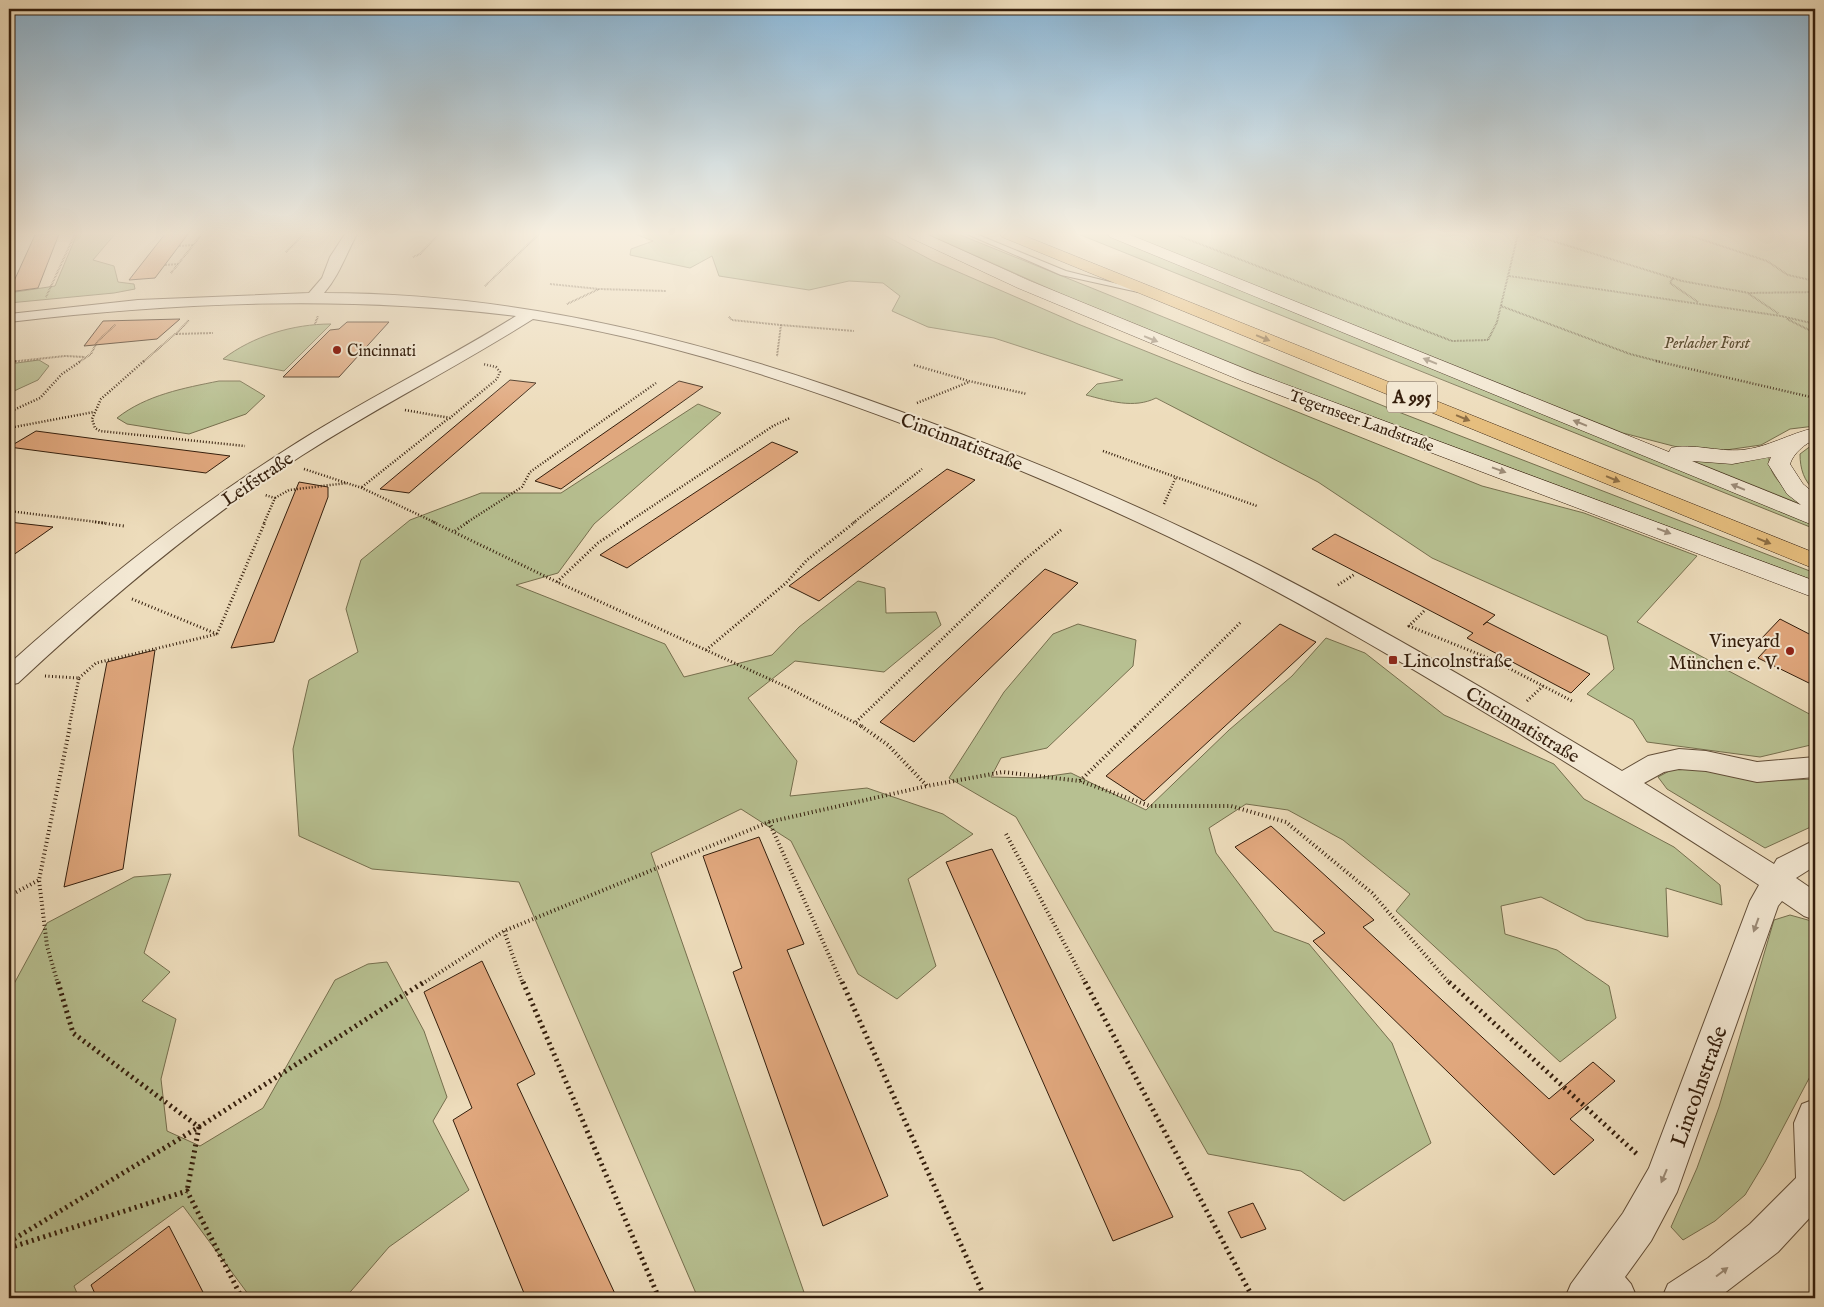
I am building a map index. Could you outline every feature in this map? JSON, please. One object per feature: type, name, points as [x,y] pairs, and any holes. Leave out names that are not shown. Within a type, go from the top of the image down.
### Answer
[{"type":"highway","name":"A 995","points":[[1154,295],[1815,562]]},
{"type":"highway","name":"A 995","points":[[1252,315],[1815,546]]},
{"type":"main road","name":"Tegernseer Landstraße","points":[[1047,295],[1206,361],[1618,514],[1815,590]]},
{"type":"main road","points":[[1265,295],[1815,519]]},
{"type":"main road","points":[[1625,441],[1672,452],[1734,458],[1766,452],[1809,435]]},
{"type":"main road","points":[[1809,435],[1782,455],[1779,464],[1795,489],[1815,505]]},
{"type":"street","name":"Cincinnatistraße","points":[[9,318],[144,304],[314,296],[438,302],[531,313],[637,334],[705,352],[813,385],[962,440],[1102,498],[1284,586],[1344,619],[1623,783],[1778,881],[1815,907]]},
{"type":"street","name":"Leifstraße","points":[[9,677],[123,578],[176,535],[239,489],[343,423],[531,313]]},
{"type":"street","points":[[1623,783],[1657,763],[1679,759],[1706,761],[1757,772],[1815,768]]},
{"type":"street","name":"Lincolnstraße","points":[[1600,1292],[1664,1179],[1765,901],[1787,868],[1815,852]]},
{"type":"street","points":[[1682,1298],[1722,1272],[1764,1238],[1815,1186],[1812,1122],[1815,1117]]},
{"type":"path","points":[[42,304],[46,295]]},
{"type":"path","points":[[564,305],[586,295]]},
{"type":"path","points":[[1332,295],[1452,341],[1488,340],[1497,322],[1504,295]]},
{"type":"path","points":[[1644,295],[1781,316],[1815,324]]},
{"type":"path","points":[[1689,295],[1701,303]]},
{"type":"path","points":[[1752,295],[1781,316],[1815,333]]},
{"type":"path","points":[[1501,306],[1630,354],[1686,369],[1815,398]]},
{"type":"path","points":[[729,317],[732,320],[854,331]]},
{"type":"path","points":[[9,412],[40,398],[62,374],[91,354],[97,342],[113,329],[118,321]]},
{"type":"path","points":[[777,359],[781,325]]},
{"type":"path","points":[[182,327],[101,399],[92,418],[95,428],[100,431],[246,446]]},
{"type":"path","points":[[176,334],[213,334]]},
{"type":"path","points":[[9,362],[65,356],[85,358]]},
{"type":"path","points":[[362,488],[497,379],[500,372],[496,367],[480,363]]},
{"type":"path","points":[[914,365],[969,381],[1027,394]]},
{"type":"path","points":[[912,405],[969,381]]},
{"type":"path","points":[[455,532],[522,487],[530,472],[656,383]]},
{"type":"path","points":[[400,409],[450,418]]},
{"type":"path","points":[[9,428],[94,412]]},
{"type":"path","points":[[557,582],[598,543],[773,426],[790,418]]},
{"type":"path","points":[[1103,451],[1257,506]]},
{"type":"path","points":[[296,467],[362,488],[856,722],[888,745],[927,786]]},
{"type":"path","points":[[706,650],[786,583],[807,560],[922,469]]},
{"type":"path","points":[[1164,504],[1176,477]]},
{"type":"path","points":[[217,634],[275,498],[289,490],[347,483]]},
{"type":"path","points":[[262,494],[275,498]]},
{"type":"path","points":[[9,511],[124,526]]},
{"type":"path","points":[[856,722],[1023,561],[1061,530]]},
{"type":"path","points":[[1338,585],[1355,574]]},
{"type":"path","points":[[130,598],[217,634]]},
{"type":"path","points":[[1424,611],[1409,626],[1492,659],[1574,702]]},
{"type":"path","points":[[1080,781],[1241,622]]},
{"type":"path","points":[[199,1127],[73,1033],[47,946],[39,880],[79,678],[96,663],[217,634]]},
{"type":"path","points":[[44,676],[79,678]]},
{"type":"path","points":[[1525,703],[1543,686]]},
{"type":"path","points":[[9,1242],[199,1127],[504,931],[769,822],[927,786],[1002,772],[1080,781],[1150,806],[1232,806],[1286,822],[1372,893],[1454,988],[1643,1159]]},
{"type":"path","points":[[769,822],[985,1298]]},
{"type":"path","points":[[1006,834],[1253,1298]]},
{"type":"path","points":[[9,896],[39,880]]},
{"type":"path","points":[[504,931],[511,955],[659,1298]]},
{"type":"path","points":[[199,1127],[187,1191],[242,1298]]},
{"type":"path","points":[[9,1248],[187,1191]]},
{"type":"green space","points":[[9,295],[93,295],[9,303]]},
{"type":"green space","points":[[899,295],[1011,295],[1078,324],[1482,486],[1584,513],[1697,556],[1637,622],[1815,717],[1815,744],[1760,757],[1647,742],[1633,720],[1587,694],[1614,669],[1607,636],[1432,558],[1318,482],[1156,398],[1139,403],[1121,403],[1086,395],[1097,384],[1123,380],[994,338],[928,327],[892,311],[900,296]]},
{"type":"green space","points":[[1064,295],[1109,295],[1396,411],[1815,573],[1815,581],[1276,381]]},
{"type":"green space","points":[[1230,295],[1254,295],[1815,525],[1815,529]]},
{"type":"green space","name":"Perlacher Forst","points":[[1278,295],[1815,295],[1815,426],[1790,429],[1761,445],[1719,451],[1677,447],[1623,433]]},
{"type":"green space","points":[[331,324],[284,371],[223,359],[247,344],[274,333],[302,326]]},
{"type":"green space","points":[[39,360],[49,366],[38,380],[14,391],[9,399],[9,364]]},
{"type":"green space","points":[[219,381],[240,381],[265,396],[246,414],[189,434],[127,424],[117,418],[140,403],[153,398]]},
{"type":"green space","points":[[698,404],[721,413],[594,524],[558,573],[516,585],[665,644],[684,677],[772,655],[799,627],[858,581],[885,588],[886,613],[936,612],[941,625],[884,672],[795,661],[748,698],[797,761],[790,796],[867,788],[943,814],[973,834],[908,879],[936,966],[897,999],[858,974],[791,841],[741,809],[651,853],[806,1298],[698,1298],[519,882],[372,869],[299,836],[293,749],[309,680],[358,652],[346,609],[361,560],[410,520],[481,493],[561,493]]},
{"type":"green space","points":[[1812,445],[1815,445],[1815,491],[1805,479],[1800,459],[1800,454]]},
{"type":"green space","points":[[1769,457],[1772,472],[1776,478],[1805,506],[1688,459],[1726,462]]},
{"type":"green space","points":[[1078,624],[1136,640],[1133,666],[1047,748],[1001,758],[991,777],[1036,778],[1071,773],[1146,810],[1229,730],[1292,676],[1326,638],[1365,653],[1444,715],[1554,764],[1584,799],[1674,847],[1720,885],[1722,905],[1666,888],[1668,937],[1586,920],[1541,897],[1501,906],[1505,934],[1557,950],[1609,986],[1616,1018],[1560,1062],[1396,911],[1410,894],[1343,840],[1288,810],[1246,804],[1209,828],[1216,853],[1274,931],[1309,944],[1392,1043],[1431,1143],[1344,1201],[1301,1171],[1208,1154],[1016,817],[949,778],[1004,692],[1053,634]]},
{"type":"green space","points":[[1691,767],[1765,781],[1815,779],[1815,825],[1765,848],[1667,789],[1658,777],[1675,768]]},
{"type":"green space","points":[[171,874],[144,953],[170,972],[142,1001],[176,1019],[161,1079],[167,1131],[200,1146],[263,1108],[335,980],[368,964],[387,962],[424,1031],[447,1097],[433,1121],[469,1190],[389,1247],[345,1298],[251,1298],[183,1206],[74,1286],[79,1298],[9,1298],[9,993],[47,923],[134,877]]},
{"type":"green space","points":[[1790,915],[1815,922],[1815,1067],[1765,1162],[1745,1195],[1715,1221],[1683,1240],[1671,1227],[1697,1168],[1719,1107],[1774,920]]},
{"type":"building","points":[[180,319],[157,339],[84,346],[103,321]]},
{"type":"building","name":"Cincinnati","points":[[347,322],[389,322],[339,377],[283,377],[330,330],[339,329]]},
{"type":"building","points":[[510,380],[536,383],[409,493],[380,489]]},
{"type":"building","points":[[679,381],[703,387],[561,489],[535,481]]},
{"type":"building","points":[[36,431],[230,456],[206,473],[9,447]]},
{"type":"building","points":[[772,442],[798,452],[627,568],[600,555]]},
{"type":"building","points":[[947,469],[975,480],[819,601],[789,586]]},
{"type":"building","points":[[299,482],[328,487],[328,497],[274,642],[231,648]]},
{"type":"building","points":[[9,522],[53,527],[9,558]]},
{"type":"building","points":[[1335,534],[1495,615],[1483,625],[1487,622],[1590,674],[1571,693],[1467,638],[1473,633],[1312,549]]},
{"type":"building","points":[[1045,569],[1078,583],[914,742],[880,722]]},
{"type":"building","name":"Vineyard München e. V.","points":[[1780,619],[1815,637],[1815,686],[1758,658],[1771,644],[1761,639]]},
{"type":"building","points":[[1280,624],[1316,642],[1144,801],[1106,776]]},
{"type":"building","points":[[155,650],[123,869],[64,887],[107,662]]},
{"type":"building","points":[[1271,826],[1374,920],[1363,927],[1549,1099],[1593,1062],[1615,1081],[1570,1119],[1594,1140],[1554,1175],[1313,941],[1325,933],[1235,847]]},
{"type":"building","points":[[759,837],[804,944],[787,950],[888,1196],[823,1226],[733,972],[742,968],[703,856]]},
{"type":"building","points":[[992,849],[1173,1217],[1113,1241],[946,862]]},
{"type":"building","points":[[482,961],[535,1074],[517,1084],[617,1298],[526,1298],[453,1120],[472,1108],[424,992]]},
{"type":"building","points":[[1253,1203],[1266,1229],[1241,1238],[1228,1212]]},
{"type":"building","points":[[169,1226],[206,1298],[97,1298],[91,1285]]},
{"type":"place","name":"Cincinnati","points":[[337,350]]},
{"type":"place","name":"Vineyard München e. V.","points":[[1790,651]]},
{"type":"place","name":"Lincolnstraße","points":[[1393,660]]}]
